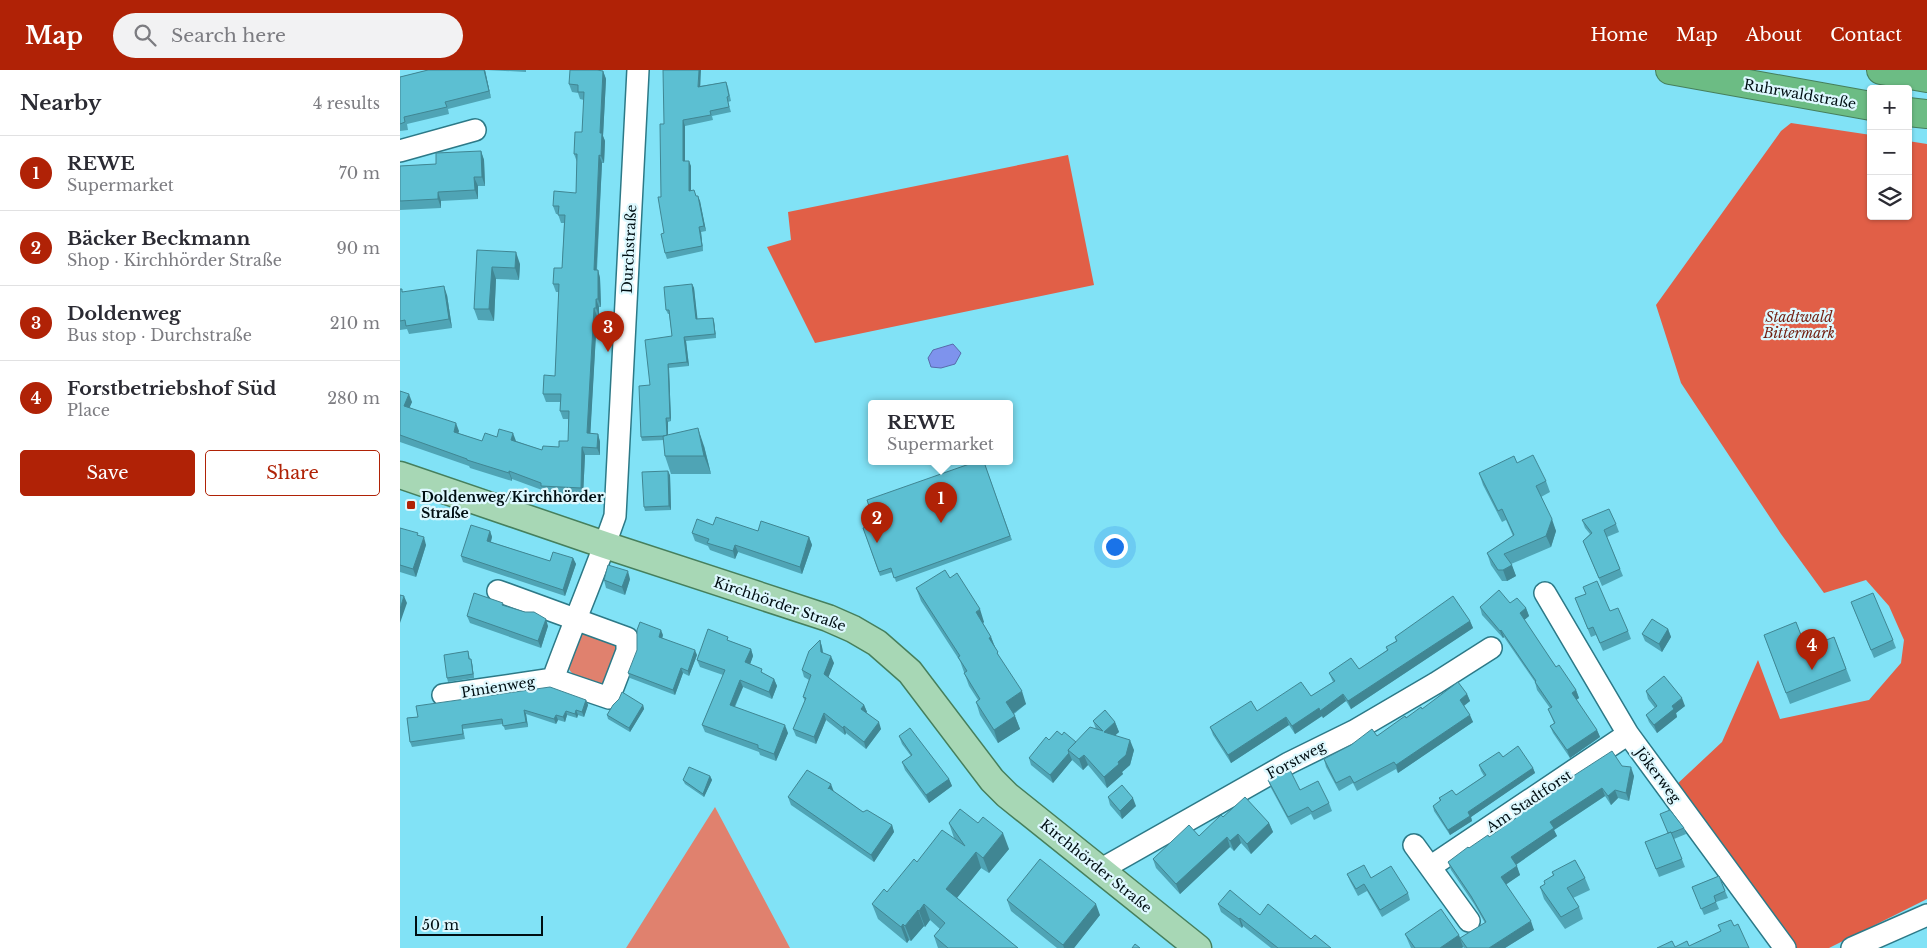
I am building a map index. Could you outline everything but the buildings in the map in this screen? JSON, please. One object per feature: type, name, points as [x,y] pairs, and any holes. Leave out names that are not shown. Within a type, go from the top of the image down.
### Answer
[{"type":"highway","name":"Ruhrwaldstraße","points":[[1670,70],[1867,105]]},
{"type":"highway","points":[[1880,70],[1927,78]]},
{"type":"highway","points":[[1912,112],[1927,114]]},
{"type":"main road","name":"Kirchhörder Straße","points":[[400,475],[604,545],[828,618],[853,629],[877,643],[910,672],[992,780],[1007,795],[1198,948]]},
{"type":"street","name":"Durchstraße","points":[[604,545],[615,516],[638,70]]},
{"type":"street","points":[[400,151],[475,130]]},
{"type":"street","name":"Pinienweg","points":[[553,679],[604,545]]},
{"type":"street","name":"Pinienweg","points":[[443,695],[553,679],[610,698],[627,651],[627,638],[498,591]]},
{"type":"street","name":"Jökerweg","points":[[1545,593],[1628,734],[1785,948]]},
{"type":"street","name":"Forstweg","points":[[1100,870],[1289,763],[1354,731],[1436,684],[1491,648]]},
{"type":"street","name":"Am Stadtforst","points":[[1430,867],[1628,734]]},
{"type":"street","points":[[1414,845],[1469,921]]},
{"type":"street","points":[[1852,948],[1927,915]]},
{"type":"shaded area","points":[[587,631],[614,643],[617,648],[604,684],[593,685],[582,681],[569,670],[567,665],[581,633]]},
{"type":"shaded area","points":[[715,807],[790,948],[626,948]]},
{"type":"green space","name":"Stadtwald Bittermark","points":[[1791,123],[1867,134],[1867,220],[1912,220],[1912,142],[1927,144],[1927,899],[1829,948],[1795,948],[1787,931],[1675,786],[1722,742],[1758,660],[1780,719],[1869,700],[1901,663],[1904,640],[1889,606],[1866,580],[1824,593],[1781,534],[1681,383],[1656,305],[1781,131]]},
{"type":"green space","points":[[1068,155],[1094,285],[815,343],[767,247],[791,240],[788,212]]},
{"type":"water","points":[[953,344],[961,353],[955,364],[941,368],[931,367],[928,358],[933,350]]},
{"type":"place","name":"Doldenweg","points":[[608,352]]},
{"type":"place","name":"Doldenweg/Kirchhörder Straße","points":[[411,505]]},
{"type":"place","name":"REWE","points":[[941,523]]},
{"type":"place","name":"Bäcker Beckmann","points":[[877,543]]},
{"type":"place","name":"Forstbetriebshof Süd","points":[[1812,670]]}]
